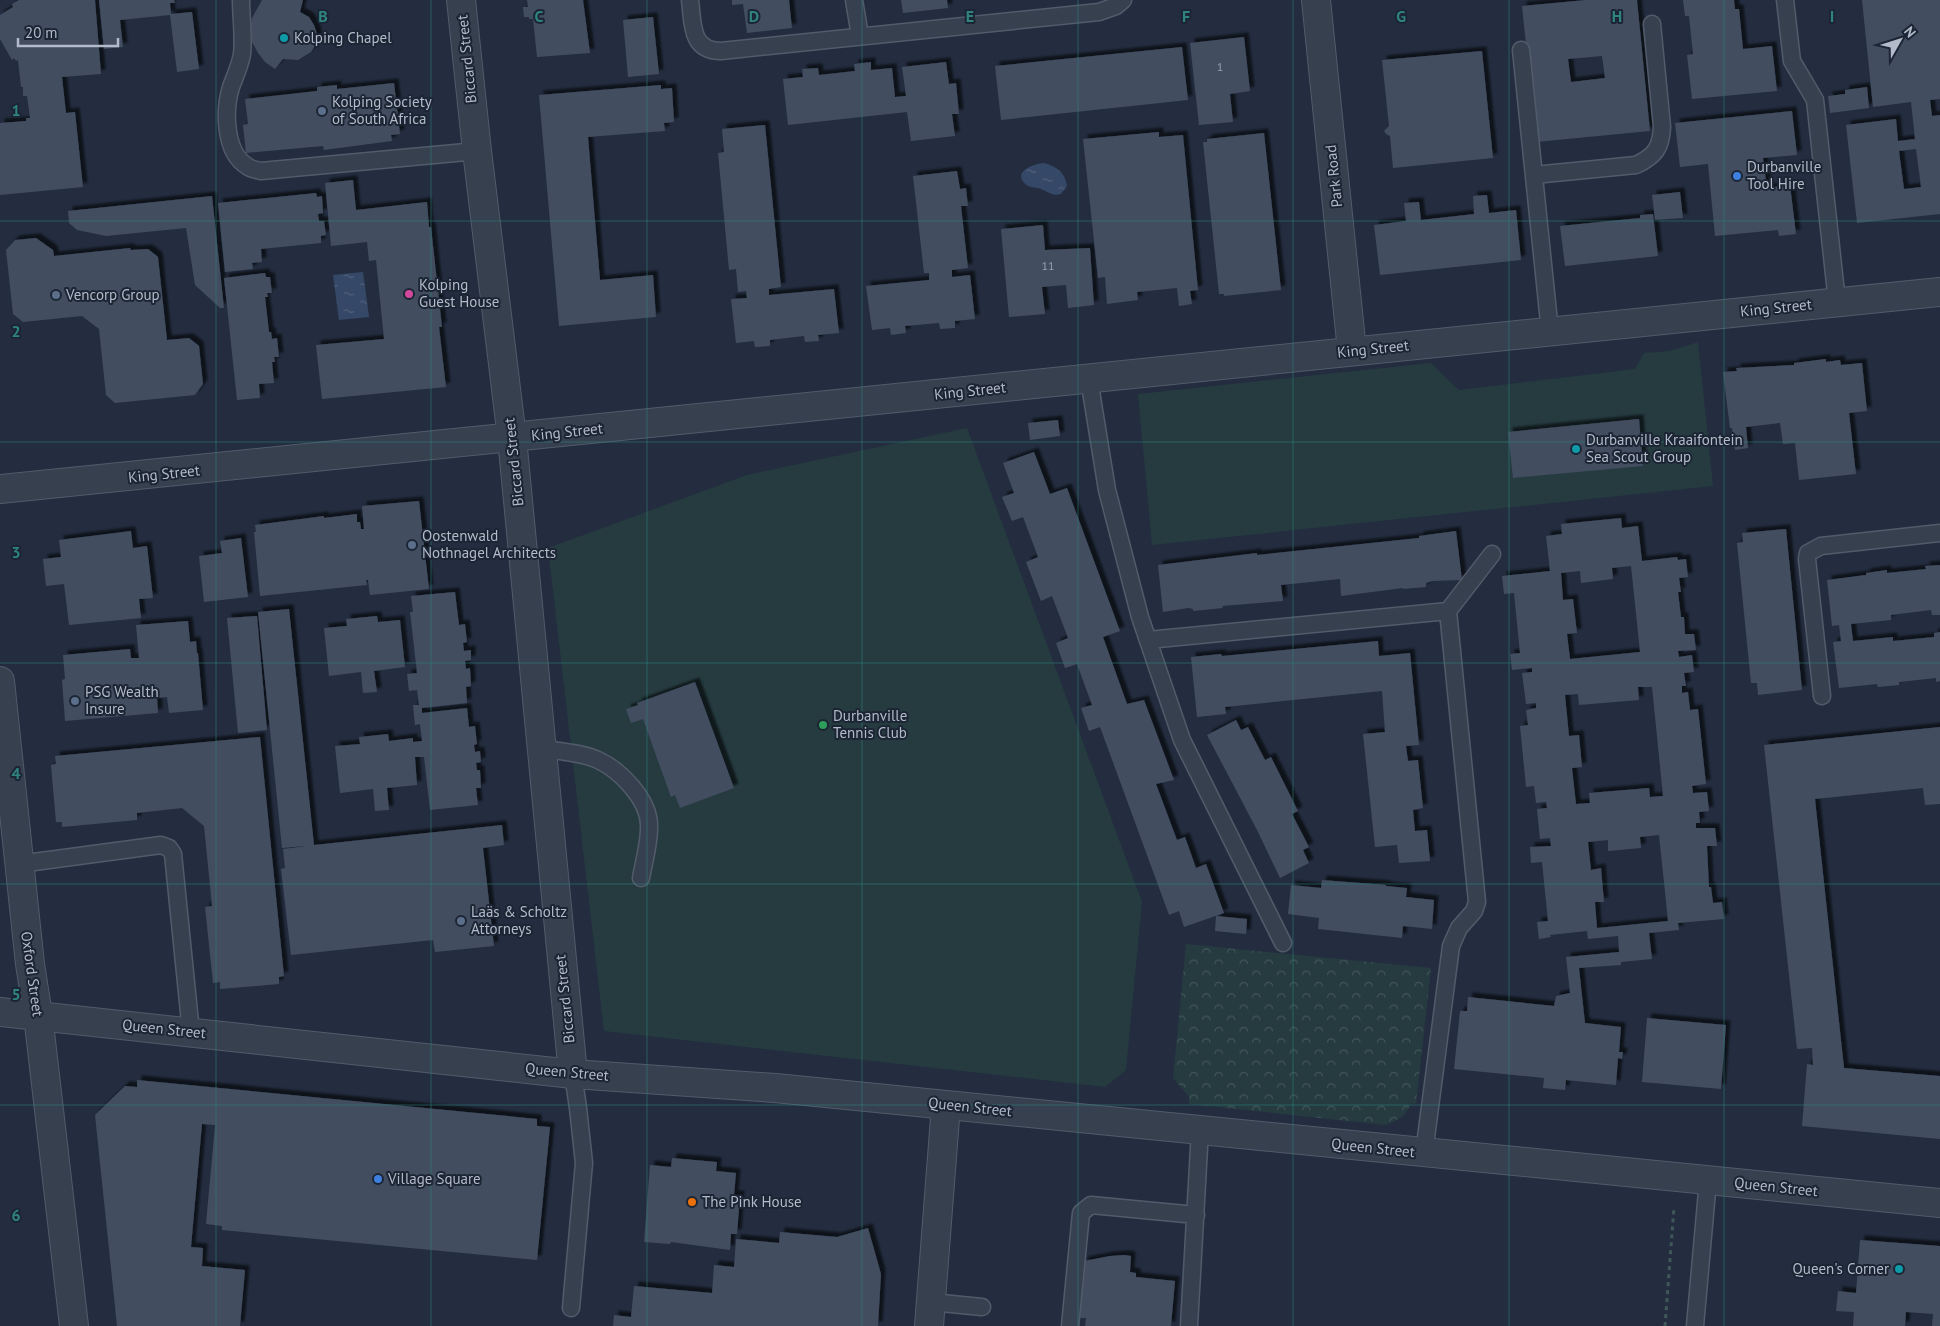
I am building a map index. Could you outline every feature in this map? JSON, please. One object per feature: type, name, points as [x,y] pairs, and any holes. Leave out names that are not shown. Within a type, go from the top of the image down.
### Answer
[{"type":"street","name":"Biccard Street","points":[[461,0],[477,151],[512,438],[573,1074]]},
{"type":"street","name":"Park Road","points":[[1316,0],[1352,351]]},
{"type":"street","name":"King Street","points":[[0,489],[1940,292]]},
{"type":"street","name":"Oxford Street","points":[[0,681],[30,964],[38,1016],[74,1326]]},
{"type":"street","name":"Queen Street","points":[[0,1012],[573,1074],[774,1088],[1940,1203]]},
{"type":"street","points":[[930,1314],[946,1105]]},
{"type":"lane","points":[[241,0],[242,54],[238,72],[231,87],[228,119],[231,144],[238,158],[247,167],[261,171],[477,151]]},
{"type":"lane","points":[[690,0],[695,36],[704,47],[712,51],[1098,12],[1116,6],[1123,0]]},
{"type":"lane","points":[[854,0],[860,36]]},
{"type":"lane","points":[[1786,0],[1792,61],[1815,100],[1837,302]]},
{"type":"lane","points":[[1534,175],[1636,165],[1648,160],[1657,150],[1662,139],[1662,126],[1652,24]]},
{"type":"lane","points":[[1521,50],[1550,332]]},
{"type":"lane","points":[[1089,379],[1108,490],[1140,617],[1182,740],[1283,943]]},
{"type":"lane","points":[[1822,696],[1807,559],[1808,553],[1821,546],[1940,533]]},
{"type":"lane","points":[[1424,1153],[1451,946],[1459,928],[1474,911],[1477,902],[1448,611],[1492,554]]},
{"type":"lane","points":[[1148,640],[1448,611]]},
{"type":"lane","points":[[541,748],[598,760],[612,769],[638,794],[647,812],[649,825],[641,878]]},
{"type":"lane","points":[[19,864],[161,845],[169,848],[173,854],[191,1032]]},
{"type":"lane","points":[[571,1308],[584,1163],[573,1074]]},
{"type":"lane","points":[[1189,1326],[1200,1130]]},
{"type":"lane","points":[[1695,1326],[1708,1180]]},
{"type":"lane","points":[[1070,1326],[1078,1237],[1082,1213],[1086,1208],[1091,1205],[1196,1215]]},
{"type":"lane","points":[[930,1314],[982,1307]]},
{"type":"path","points":[[1665,1326],[1677,1177]]},
{"type":"green space","points":[[1698,342],[1713,486],[1152,545],[1138,394],[1431,363],[1459,390],[1635,369],[1644,353],[1670,351]]},
{"type":"green space","name":"Durbanville Tennis Club","points":[[967,428],[1142,902],[1126,1070],[1105,1087],[604,1031],[548,548],[747,475]]},
{"type":"green space","points":[[1186,944],[1431,968],[1416,1104],[1411,1103],[1401,1117],[1386,1125],[1189,1104],[1189,1097],[1173,1078]]},
{"type":"water","points":[[1044,163],[1056,168],[1064,177],[1067,186],[1061,194],[1053,194],[1040,188],[1028,186],[1023,181],[1021,177],[1025,170],[1034,165]]},
{"type":"water","points":[[363,272],[369,317],[339,320],[333,275]]},
{"type":"building","points":[[19,0],[95,0],[101,74],[62,77],[66,113],[75,112],[83,187],[0,195],[0,123],[26,121],[26,118],[30,118],[27,96],[23,96],[23,87],[21,87],[18,60],[16,61],[14,58],[12,60],[0,39],[0,15],[13,7],[12,4]]},
{"type":"building","points":[[99,0],[174,0],[175,3],[170,3],[171,14],[192,12],[199,69],[177,72],[170,15],[120,20],[123,47],[104,49]]},
{"type":"building","name":"Kolping Chapel","points":[[262,0],[303,0],[300,12],[309,17],[317,34],[316,44],[311,52],[298,60],[283,59],[275,69],[265,62],[252,42],[250,30],[252,18]]},
{"type":"building","points":[[527,0],[583,0],[590,53],[537,57],[533,19],[524,17],[523,7],[528,7]]},
{"type":"building","points":[[732,0],[789,0],[792,28],[747,33],[743,4],[732,5]]},
{"type":"building","points":[[901,0],[947,0],[948,8],[903,13]]},
{"type":"building","points":[[1586,0],[1637,0],[1650,131],[1536,142],[1522,6]],"holes":[[[1602,56],[1605,78],[1571,82],[1568,59]]]},
{"type":"building","points":[[1683,0],[1734,0],[1735,9],[1739,9],[1743,49],[1772,46],[1777,91],[1692,99],[1687,55],[1693,54],[1689,16],[1685,16]]},
{"type":"building","points":[[1862,0],[1940,0],[1940,99],[1930,100],[1932,116],[1940,115],[1940,214],[1857,223],[1846,125],[1896,119],[1898,141],[1915,139],[1911,102],[1873,107]],"holes":[[[1916,149],[1921,187],[1904,189],[1899,151]]]},
{"type":"building","points":[[653,17],[659,74],[628,77],[623,20]]},
{"type":"building","points":[[1244,37],[1250,91],[1230,94],[1233,122],[1199,125],[1190,43]]},
{"type":"building","points":[[1182,47],[1188,100],[1001,120],[995,66]]},
{"type":"building","points":[[1482,51],[1493,158],[1393,168],[1390,136],[1384,131],[1389,126],[1382,60]]},
{"type":"building","points":[[871,62],[871,70],[892,68],[895,97],[906,96],[902,67],[946,62],[949,84],[956,83],[959,114],[952,114],[955,136],[911,141],[907,112],[788,125],[783,79],[803,77],[802,69],[818,68],[819,75],[855,71],[854,64]]},
{"type":"building","name":"Kolping Society of South Africa","points":[[394,83],[400,134],[391,135],[392,141],[324,150],[323,146],[246,153],[243,125],[248,124],[245,99],[317,91],[317,87],[337,85],[337,89]]},
{"type":"building","points":[[661,85],[661,89],[672,88],[674,122],[664,123],[665,131],[588,137],[600,280],[653,275],[656,317],[559,326],[539,95]]},
{"type":"building","points":[[1867,87],[1869,108],[1830,113],[1828,96],[1845,94],[1845,90]]},
{"type":"building","name":"Durbanville Tool Hire","points":[[1792,111],[1797,155],[1763,158],[1767,188],[1790,185],[1796,234],[1779,236],[1778,230],[1715,236],[1708,164],[1680,167],[1675,123]]},
{"type":"building","points":[[765,125],[781,287],[769,289],[769,295],[834,289],[839,333],[818,335],[819,341],[805,342],[804,336],[770,340],[770,346],[755,347],[754,341],[736,343],[731,299],[747,298],[746,291],[738,292],[736,269],[729,270],[718,153],[724,152],[722,129]]},
{"type":"building","points":[[1159,132],[1159,137],[1183,135],[1198,290],[1190,291],[1192,304],[1179,306],[1177,288],[1137,292],[1138,300],[1107,304],[1105,277],[1098,278],[1083,139]]},
{"type":"building","points":[[1264,133],[1281,290],[1224,296],[1224,294],[1219,294],[1203,142],[1207,142],[1207,139]]},
{"type":"building","points":[[957,171],[960,189],[966,188],[968,206],[961,206],[968,268],[952,270],[952,277],[970,275],[975,319],[955,321],[955,328],[940,329],[939,323],[905,326],[906,333],[891,335],[890,328],[872,330],[866,286],[929,280],[929,273],[924,273],[913,176]]},
{"type":"building","name":"Kolping Guest House","points":[[353,180],[356,210],[427,202],[442,327],[439,327],[446,387],[322,399],[316,345],[384,339],[376,260],[369,261],[367,242],[331,246],[325,183]]},
{"type":"building","points":[[1680,192],[1683,218],[1655,220],[1652,195]]},
{"type":"building","points":[[316,193],[317,197],[322,196],[323,213],[318,214],[319,221],[324,221],[326,235],[321,236],[321,243],[261,249],[262,262],[252,263],[253,269],[225,272],[218,203]]},
{"type":"building","points":[[1487,195],[1489,213],[1516,210],[1521,260],[1380,275],[1374,225],[1406,221],[1404,203],[1419,202],[1421,220],[1474,214],[1473,196]]},
{"type":"building","points":[[212,196],[224,308],[220,308],[195,285],[186,228],[106,236],[77,230],[69,223],[68,211]]},
{"type":"building","points":[[1653,214],[1658,256],[1565,266],[1560,226],[1640,218],[1640,215]]},
{"type":"building","points":[[1043,225],[1045,250],[1090,248],[1094,305],[1068,308],[1066,285],[1042,287],[1045,314],[1009,317],[1001,229]]},
{"type":"building","points":[[36,238],[53,250],[54,256],[130,248],[131,250],[148,249],[158,257],[167,340],[189,338],[199,346],[203,384],[195,395],[115,403],[106,395],[99,329],[82,316],[23,322],[13,314],[6,250],[15,240]]},
{"type":"building","points":[[265,273],[266,277],[270,277],[272,293],[267,293],[268,297],[265,297],[269,332],[271,332],[272,339],[277,338],[279,357],[274,357],[275,362],[272,362],[274,383],[259,384],[260,398],[237,400],[224,278]]},
{"type":"building","points":[[1826,359],[1826,362],[1840,360],[1841,365],[1862,363],[1867,411],[1849,413],[1856,474],[1799,480],[1795,443],[1783,444],[1780,423],[1746,427],[1748,448],[1735,450],[1732,428],[1730,428],[1723,372],[1737,371],[1736,368],[1794,365],[1794,363]]},
{"type":"building","name":"Durbanville Kraaifontein Sea Scout Group","points":[[1639,419],[1643,466],[1513,478],[1508,432]]},
{"type":"building","points":[[1058,420],[1060,436],[1030,440],[1028,423]]},
{"type":"building","points":[[1034,452],[1050,494],[1067,488],[1120,631],[1103,637],[1127,704],[1144,700],[1174,780],[1156,784],[1177,840],[1185,837],[1196,868],[1206,864],[1224,913],[1184,927],[1179,911],[1169,915],[1100,727],[1089,731],[1081,708],[1092,705],[1077,664],[1065,668],[1056,643],[1068,638],[1052,596],[1041,601],[1026,562],[1038,557],[1023,517],[1012,521],[1002,497],[1014,493],[1003,463]]},
{"type":"building","points":[[419,501],[429,589],[370,595],[368,580],[366,580],[367,585],[260,596],[255,525],[324,516],[324,518],[357,514],[357,522],[360,522],[361,529],[364,529],[362,506]]},
{"type":"building","points":[[1621,518],[1622,528],[1638,526],[1642,561],[1677,557],[1678,560],[1686,559],[1688,577],[1679,578],[1681,592],[1678,592],[1681,617],[1684,617],[1685,634],[1694,634],[1696,650],[1678,651],[1679,657],[1692,655],[1694,672],[1684,673],[1686,686],[1682,686],[1682,693],[1688,692],[1690,710],[1698,709],[1706,784],[1692,786],[1693,793],[1707,792],[1709,811],[1699,812],[1700,823],[1696,823],[1696,828],[1715,828],[1717,846],[1707,846],[1709,887],[1711,887],[1713,903],[1722,902],[1724,919],[1678,923],[1679,930],[1649,933],[1652,959],[1621,962],[1621,965],[1579,968],[1585,1023],[1621,1027],[1619,1052],[1623,1052],[1622,1059],[1618,1058],[1616,1085],[1566,1080],[1565,1090],[1543,1088],[1544,1078],[1454,1069],[1460,1011],[1467,1011],[1468,997],[1554,1006],[1556,996],[1570,993],[1566,957],[1619,952],[1618,936],[1588,939],[1587,931],[1550,935],[1551,937],[1539,939],[1537,922],[1548,921],[1542,862],[1531,863],[1530,847],[1551,846],[1550,838],[1540,839],[1537,809],[1547,808],[1546,802],[1536,803],[1534,786],[1526,787],[1520,726],[1528,725],[1526,710],[1536,708],[1536,703],[1526,704],[1522,673],[1532,672],[1532,668],[1512,670],[1510,654],[1520,653],[1514,593],[1504,594],[1502,576],[1550,571],[1546,536],[1562,534],[1561,524]],"holes":[[[1631,566],[1640,652],[1570,659],[1567,634],[1577,633],[1573,599],[1563,600],[1561,573],[1580,571],[1581,583],[1613,579],[1612,568]],[[1638,687],[1652,687],[1663,796],[1650,797],[1649,788],[1589,793],[1590,803],[1576,804],[1572,768],[1582,767],[1579,735],[1569,736],[1565,695],[1578,694],[1579,705],[1639,700]],[[1659,835],[1668,921],[1597,928],[1595,902],[1604,902],[1601,868],[1591,870],[1588,842],[1608,840],[1608,851],[1641,848],[1640,837]]]},
{"type":"building","points":[[1786,529],[1802,690],[1758,695],[1757,683],[1751,683],[1737,543],[1743,542],[1742,533]]},
{"type":"building","points":[[131,531],[133,548],[147,546],[153,598],[139,599],[141,618],[69,625],[64,584],[46,586],[43,559],[61,557],[59,540]]},
{"type":"building","points":[[1456,531],[1462,580],[1432,581],[1426,583],[1426,587],[1341,596],[1340,579],[1281,585],[1283,601],[1222,606],[1223,608],[1193,611],[1193,609],[1188,608],[1163,612],[1158,565],[1257,553],[1257,555],[1419,538],[1419,536]]},
{"type":"building","points":[[241,538],[248,597],[204,602],[199,556],[222,553],[220,541]]},
{"type":"building","points":[[1940,565],[1940,615],[1932,615],[1931,610],[1891,615],[1891,620],[1851,624],[1853,641],[1893,637],[1893,641],[1934,637],[1934,633],[1940,632],[1940,681],[1936,682],[1936,678],[1899,682],[1899,685],[1878,687],[1877,684],[1839,688],[1833,642],[1841,641],[1839,625],[1832,626],[1827,580],[1887,570],[1887,573],[1926,569],[1925,566]]},
{"type":"building","points":[[455,592],[459,625],[465,624],[467,642],[463,643],[464,651],[471,650],[471,660],[465,661],[466,669],[470,668],[471,686],[466,687],[467,703],[422,708],[422,713],[467,708],[469,727],[475,726],[477,744],[474,745],[475,752],[480,751],[481,762],[476,763],[477,770],[480,770],[481,788],[476,788],[478,805],[430,810],[424,757],[415,757],[417,785],[387,788],[389,810],[375,811],[373,789],[340,793],[335,746],[360,744],[359,737],[388,734],[389,741],[413,738],[413,742],[422,741],[420,724],[415,725],[413,705],[419,705],[417,690],[409,691],[407,674],[417,673],[410,612],[413,612],[411,596]]},
{"type":"building","points":[[289,609],[314,845],[502,825],[504,845],[483,848],[494,946],[435,952],[433,940],[291,955],[281,869],[285,868],[283,849],[306,846],[282,848],[258,612]]},
{"type":"building","points":[[257,616],[267,730],[238,733],[227,618]]},
{"type":"building","points":[[377,616],[378,622],[400,620],[405,667],[374,671],[377,692],[363,693],[361,672],[329,676],[324,628],[347,626],[346,619]]},
{"type":"building","points":[[188,621],[190,642],[196,641],[203,710],[169,713],[167,697],[157,698],[158,713],[65,721],[62,680],[65,679],[63,655],[130,649],[131,658],[139,658],[136,625]]},
{"type":"building","points":[[1378,641],[1379,656],[1410,653],[1419,745],[1406,746],[1408,761],[1418,760],[1423,808],[1413,810],[1415,831],[1427,830],[1430,861],[1399,863],[1397,845],[1375,847],[1363,734],[1385,732],[1382,691],[1225,707],[1226,714],[1197,717],[1191,657],[1221,654],[1222,656]]},
{"type":"building","points":[[695,682],[734,788],[680,808],[675,795],[671,797],[643,719],[631,723],[626,709],[638,705],[637,703]]},
{"type":"building","points":[[1236,720],[1241,730],[1248,727],[1265,760],[1271,757],[1298,811],[1292,814],[1309,847],[1303,850],[1309,863],[1280,878],[1207,735]]},
{"type":"building","points":[[1940,727],[1940,804],[1925,805],[1923,788],[1815,799],[1844,1068],[1940,1076],[1940,1139],[1802,1126],[1807,1064],[1813,1065],[1812,1048],[1797,1049],[1764,745]]},
{"type":"building","points":[[260,737],[284,976],[279,977],[279,984],[220,989],[220,982],[213,983],[205,907],[212,906],[204,826],[182,808],[137,813],[137,820],[62,827],[62,822],[56,822],[51,765],[56,764],[55,756]]},
{"type":"building","points":[[1322,880],[1407,888],[1406,897],[1434,900],[1432,929],[1403,926],[1402,938],[1318,929],[1319,918],[1288,914],[1291,885],[1321,888]]},
{"type":"building","points":[[1216,916],[1247,919],[1246,934],[1215,931]]},
{"type":"building","points":[[1647,1018],[1726,1025],[1721,1089],[1642,1082]]},
{"type":"building","name":"Village Square","points":[[137,1080],[537,1119],[537,1126],[550,1127],[537,1260],[222,1230],[222,1226],[206,1224],[215,1125],[202,1124],[191,1247],[203,1248],[202,1266],[245,1270],[240,1326],[117,1326],[95,1115],[125,1086],[137,1087]]},
{"type":"building","points":[[672,1158],[717,1162],[716,1171],[736,1173],[734,1195],[740,1195],[737,1234],[731,1234],[730,1250],[671,1242],[670,1244],[644,1242],[650,1165],[671,1167]]},
{"type":"building","points":[[868,1228],[881,1274],[878,1326],[613,1326],[614,1315],[631,1317],[634,1286],[712,1293],[714,1265],[734,1267],[736,1239],[779,1243],[780,1232],[837,1237]]},
{"type":"building","name":"Queen's Corner","points":[[1860,1240],[1940,1246],[1940,1326],[1932,1326],[1933,1314],[1906,1312],[1905,1326],[1853,1326],[1854,1312],[1836,1311],[1838,1291],[1856,1293]]},
{"type":"building","points":[[1124,1255],[1131,1256],[1130,1272],[1136,1273],[1136,1277],[1175,1281],[1171,1326],[1085,1326],[1086,1318],[1080,1318],[1084,1261]]},
{"type":"place","name":"Kolping Chapel","points":[[284,38]]},
{"type":"place","name":"Kolping Society of South Africa","points":[[322,111]]},
{"type":"place","name":"Durbanville Tool Hire","points":[[1737,176]]},
{"type":"place","name":"Kolping Guest House","points":[[409,294]]},
{"type":"place","name":"Vencorp Group","points":[[56,295]]},
{"type":"place","name":"Durbanville Kraaifontein Sea Scout Group","points":[[1576,449]]},
{"type":"place","name":"Oostenwald Nothnagel Architects","points":[[412,545]]},
{"type":"place","name":"PSG Wealth Insure","points":[[75,701]]},
{"type":"place","name":"Durbanville Tennis Club","points":[[823,725]]},
{"type":"place","name":"Laäs & Scholtz Attorneys","points":[[461,921]]},
{"type":"place","name":"Village Square","points":[[378,1179]]},
{"type":"place","name":"The Pink House","points":[[692,1202]]},
{"type":"place","name":"Queen's Corner","points":[[1899,1269]]}]
